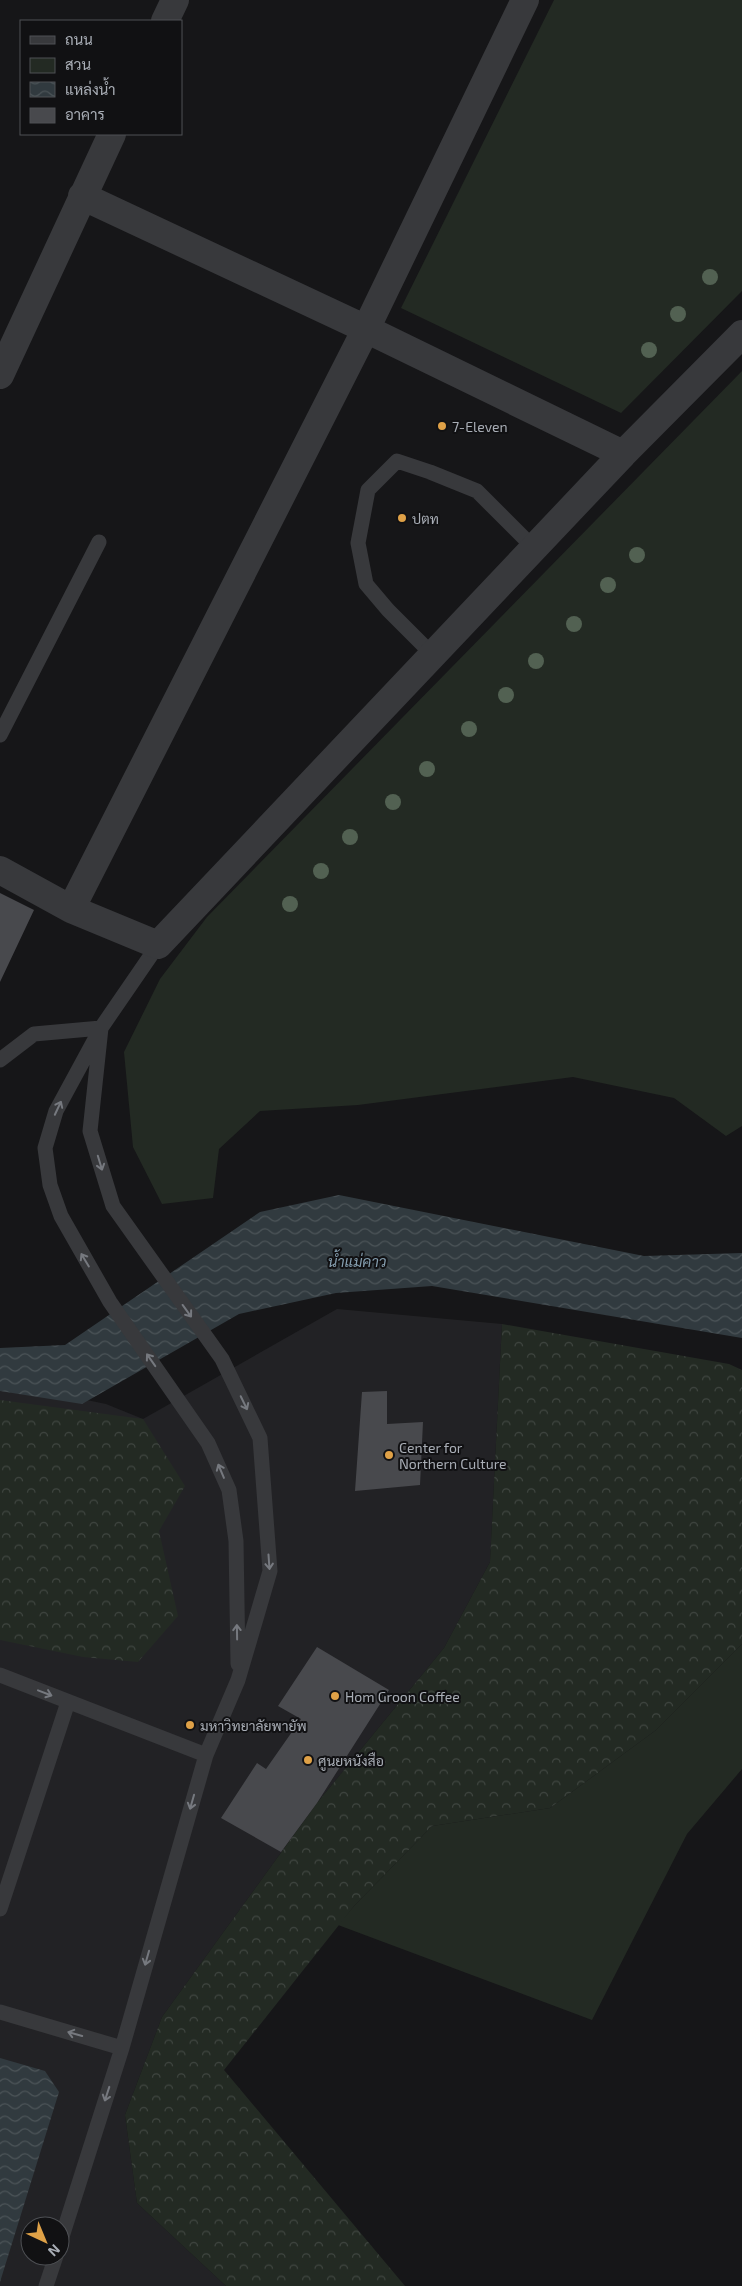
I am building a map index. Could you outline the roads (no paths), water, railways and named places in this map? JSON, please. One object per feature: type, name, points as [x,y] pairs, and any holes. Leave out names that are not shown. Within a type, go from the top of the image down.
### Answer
[{"type":"street","points":[[165,20],[175,0]]},
{"type":"street","points":[[72,909],[366,329],[525,0]]},
{"type":"street","points":[[0,375],[112,135]]},
{"type":"street","points":[[82,196],[366,329],[623,454]]},
{"type":"street","points":[[0,870],[72,909],[158,945],[623,454],[742,334]]},
{"type":"lane","points":[[432,655],[388,610],[366,584],[358,543],[368,490],[398,461],[430,472],[477,492],[534,548]]},
{"type":"lane","points":[[0,735],[99,542]]},
{"type":"lane","points":[[158,945],[102,1028],[56,1111],[45,1148],[50,1185],[61,1216],[110,1302],[208,1443],[229,1490],[236,1541],[238,1680]]},
{"type":"lane","points":[[0,1060],[34,1034],[102,1028]]},
{"type":"lane","points":[[69,2216],[122,2048],[206,1755],[238,1680],[270,1571],[260,1438],[222,1359],[113,1206],[90,1132],[102,1028]]},
{"type":"lane","points":[[0,1675],[206,1755]]},
{"type":"lane","points":[[0,1909],[68,1702]]},
{"type":"lane","points":[[0,2012],[122,2048]]},
{"type":"lane","points":[[46,2286],[53,2266]]},
{"type":"water","name":"น้ำแม่คาว","points":[[339,1195],[644,1256],[742,1253],[742,1338],[432,1286],[336,1293],[239,1314],[82,1404],[0,1391],[0,1348],[65,1345],[260,1212]]},
{"type":"water","points":[[0,2058],[45,2071],[59,2092],[0,2282]]},
{"type":"place","name":"7-Eleven","points":[[442,426]]},
{"type":"place","name":"ปตท","points":[[402,518]]},
{"type":"place","name":"Center for Northern Culture","points":[[389,1455]]},
{"type":"place","name":"Hom Groon Coffee","points":[[335,1696]]},
{"type":"place","name":"มหาวิทยาลัยพายัพ","points":[[190,1725]]},
{"type":"place","name":"ศูนยหนังสือ","points":[[308,1760]]}]
